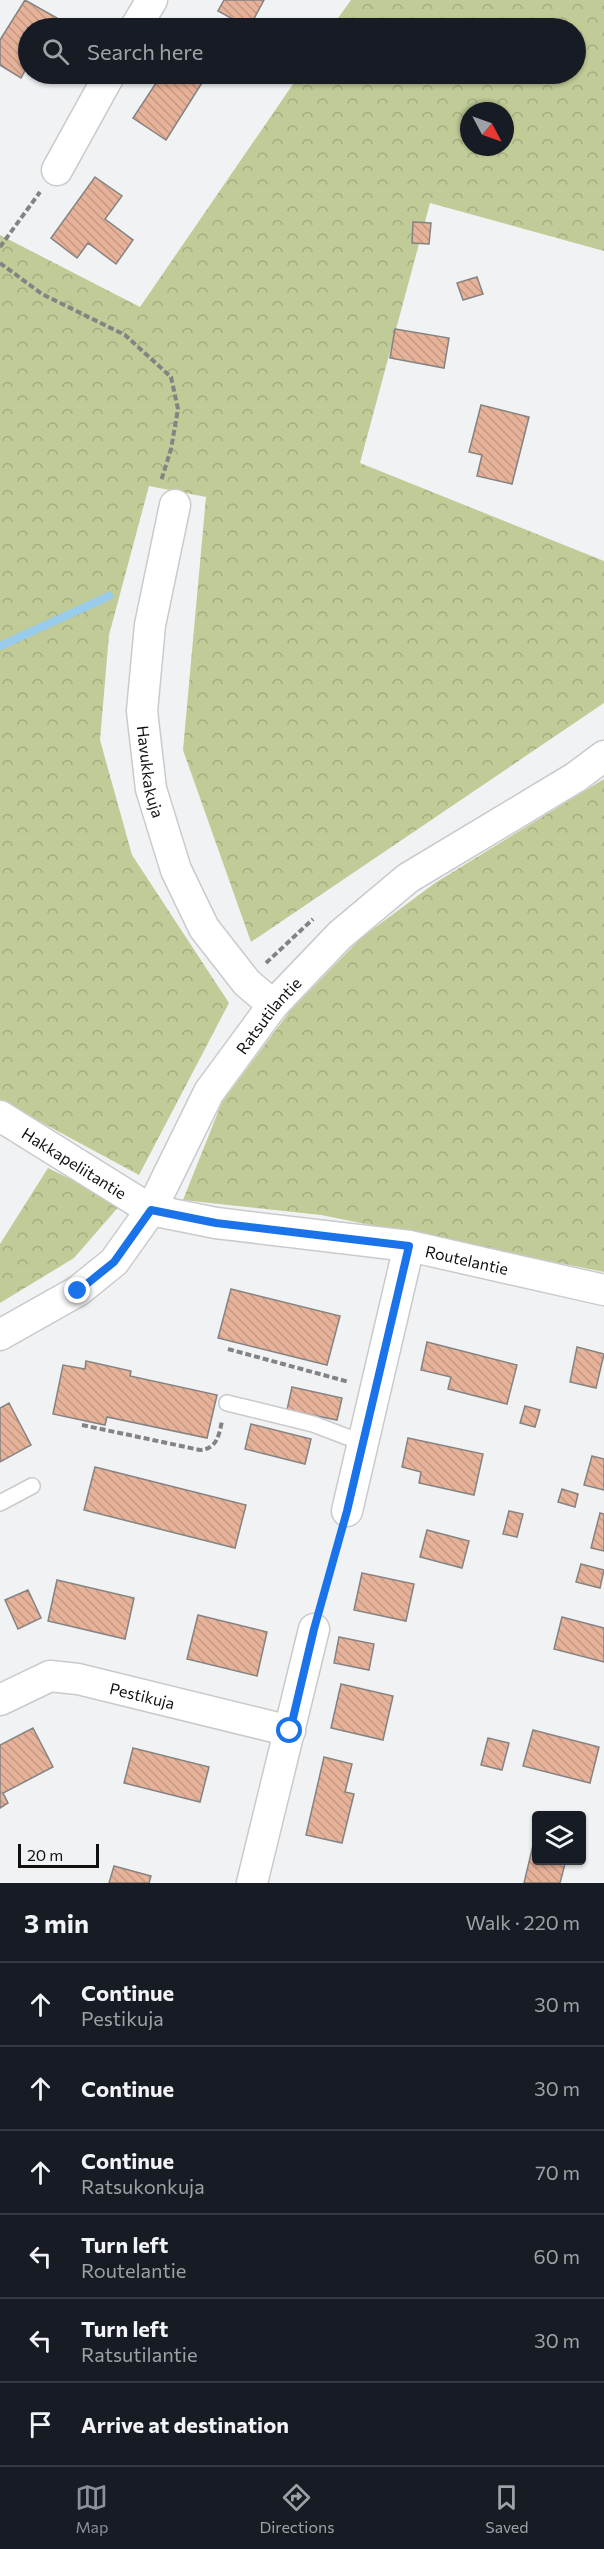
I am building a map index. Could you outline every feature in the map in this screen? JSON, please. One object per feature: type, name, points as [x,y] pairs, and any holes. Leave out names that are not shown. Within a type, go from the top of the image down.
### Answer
[{"type":"street","points":[[141,18],[152,0]]},
{"type":"street","points":[[57,170],[104,84]]},
{"type":"street","name":"Havukkakuja","points":[[175,505],[150,625],[142,711],[151,789],[176,870],[204,928],[247,983],[273,1005]]},
{"type":"street","name":"Ratsutilantie","points":[[0,1335],[78,1291],[114,1262],[151,1210],[209,1092],[273,1005],[340,935],[408,878],[576,777],[604,756]]},
{"type":"street","name":"Hakkapeliitantie","points":[[0,1116],[151,1210]]},
{"type":"street","name":"Routelantie","points":[[151,1210],[216,1223],[409,1246],[604,1290]]},
{"type":"street","points":[[347,1511],[409,1246]]},
{"type":"street","points":[[252,1883],[314,1629]]},
{"type":"street","name":"Pestikuja","points":[[0,1700],[50,1676],[78,1679],[290,1731]]},
{"type":"lane","points":[[227,1403],[313,1424],[363,1443]]},
{"type":"lane","points":[[0,1503],[32,1486]]},
{"type":"path","points":[[0,246],[57,170]]},
{"type":"path","points":[[0,263],[42,294],[126,335],[171,377],[178,410],[171,449],[164,469]]},
{"type":"path","points":[[228,1349],[375,1389]]},
{"type":"path","points":[[82,1425],[200,1450],[207,1449],[219,1437],[227,1403]]},
{"type":"path","points":[[314,1629],[347,1511]]},
{"type":"green space","points":[[351,0],[604,0],[604,251],[430,203],[360,463],[604,561],[604,703],[251,942],[183,750],[206,497],[149,486],[109,635],[100,740],[132,855],[229,1003],[139,1175],[0,1100],[0,235],[140,307],[293,84],[586,84],[586,18],[338,18]]},
{"type":"green space","points":[[604,779],[604,1272],[321,1215],[183,1200],[222,1102],[290,1011],[361,938],[435,883]]},
{"type":"green space","points":[[48,1168],[121,1204],[74,1258],[0,1303],[0,1244]]},
{"type":"building","points":[[25,0],[57,18],[18,18],[18,76],[0,65],[0,40]]},
{"type":"building","points":[[224,0],[264,0],[254,18],[231,18],[218,11]]},
{"type":"building","points":[[155,84],[201,84],[166,140],[133,118]]},
{"type":"building","points":[[95,177],[122,196],[105,219],[133,240],[116,264],[88,243],[77,258],[51,238]]},
{"type":"building","points":[[413,222],[431,223],[429,244],[412,243]]},
{"type":"building","points":[[477,277],[483,294],[463,300],[457,283]]},
{"type":"building","points":[[395,329],[449,338],[444,368],[390,358]]},
{"type":"building","points":[[481,405],[529,417],[512,484],[477,476],[482,455],[469,452]]},
{"type":"building","points":[[231,1289],[340,1316],[327,1365],[218,1338]]},
{"type":"building","points":[[427,1342],[517,1365],[507,1404],[448,1389],[451,1377],[421,1370]]},
{"type":"building","points":[[577,1347],[604,1354],[596,1388],[570,1382]]},
{"type":"building","points":[[86,1361],[131,1371],[130,1376],[217,1395],[207,1438],[107,1417],[105,1425],[53,1414],[63,1365],[85,1369]]},
{"type":"building","points":[[292,1387],[342,1398],[337,1420],[287,1410]]},
{"type":"building","points":[[9,1403],[31,1445],[0,1462],[0,1408]]},
{"type":"building","points":[[525,1406],[540,1410],[535,1427],[520,1423]]},
{"type":"building","points":[[251,1424],[311,1439],[305,1464],[245,1449]]},
{"type":"building","points":[[408,1438],[483,1454],[474,1495],[419,1483],[421,1472],[402,1467]]},
{"type":"building","points":[[592,1456],[604,1459],[604,1490],[584,1485]]},
{"type":"building","points":[[95,1467],[246,1505],[235,1548],[84,1510]]},
{"type":"building","points":[[562,1489],[578,1494],[575,1507],[558,1502]]},
{"type":"building","points":[[509,1511],[523,1514],[517,1537],[503,1534]]},
{"type":"building","points":[[600,1513],[604,1514],[604,1551],[591,1548]]},
{"type":"building","points":[[427,1530],[469,1541],[462,1568],[420,1557]]},
{"type":"building","points":[[581,1564],[604,1570],[600,1588],[576,1582]]},
{"type":"building","points":[[362,1573],[414,1584],[406,1621],[354,1610]]},
{"type":"building","points":[[57,1580],[134,1598],[125,1639],[48,1621]]},
{"type":"building","points":[[28,1590],[41,1618],[18,1629],[5,1600]]},
{"type":"building","points":[[198,1615],[267,1632],[257,1676],[187,1659]]},
{"type":"building","points":[[562,1617],[604,1628],[604,1662],[554,1649]]},
{"type":"building","points":[[339,1637],[374,1644],[369,1670],[334,1663]]},
{"type":"building","points":[[341,1684],[393,1696],[383,1740],[331,1728]]},
{"type":"building","points":[[33,1728],[53,1767],[3,1793],[8,1803],[0,1808],[0,1745]]},
{"type":"building","points":[[533,1730],[599,1747],[590,1783],[523,1766]]},
{"type":"building","points":[[488,1738],[509,1743],[502,1770],[481,1765]]},
{"type":"building","points":[[133,1748],[209,1767],[200,1802],[124,1783]]},
{"type":"building","points":[[324,1757],[352,1764],[345,1792],[354,1794],[342,1843],[306,1835]]},
{"type":"building","points":[[532,1850],[532,1865],[565,1865],[560,1883],[524,1883]]},
{"type":"building","points":[[114,1866],[151,1876],[149,1883],[109,1883]]},
{"type":"waterway","points":[[0,646],[109,596]]},
{"type":"route","points":[[78,1291],[114,1262],[151,1210],[216,1223],[409,1246],[347,1511],[314,1629],[290,1731]]}]
